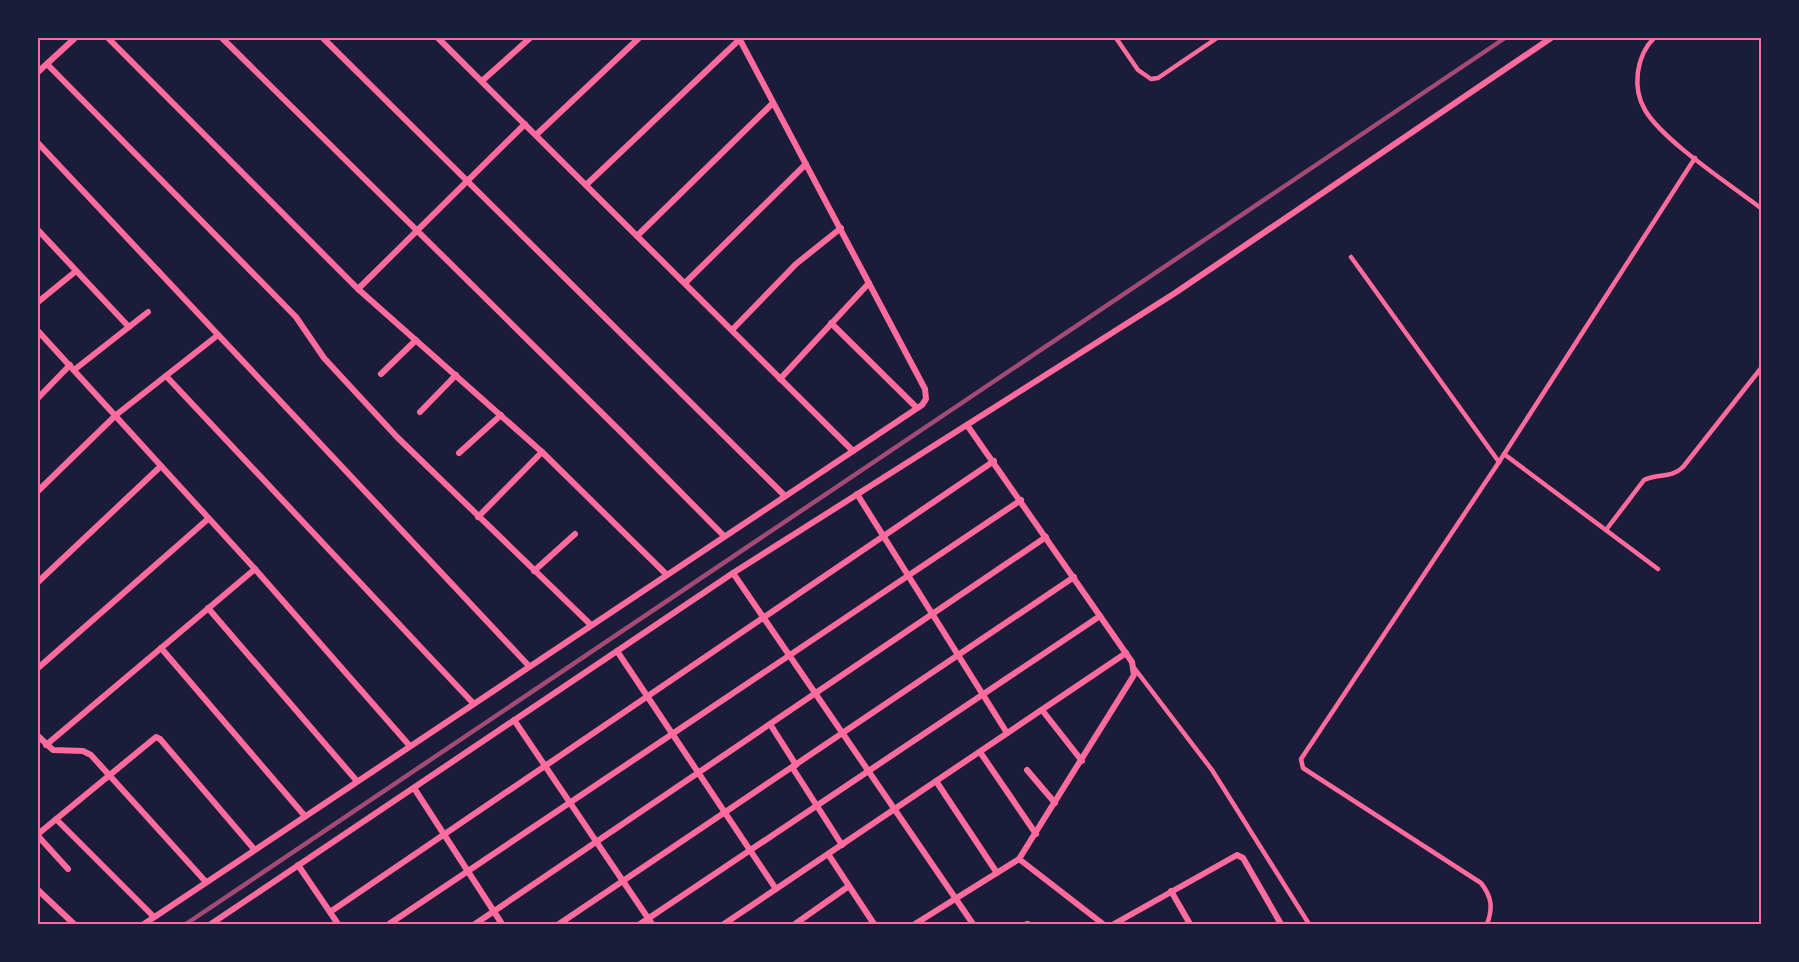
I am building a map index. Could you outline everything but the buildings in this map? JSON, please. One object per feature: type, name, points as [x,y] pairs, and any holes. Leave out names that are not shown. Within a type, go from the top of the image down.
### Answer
[{"type":"street","points":[[38,72],[75,38]]},
{"type":"street","points":[[108,38],[358,289],[501,415],[666,574]]},
{"type":"street","points":[[222,38],[724,536]]},
{"type":"street","points":[[323,38],[785,496]]},
{"type":"street","points":[[438,38],[853,451]]},
{"type":"street","points":[[482,81],[530,38]]},
{"type":"street","points":[[536,135],[638,38]]},
{"type":"street","points":[[144,924],[356,780],[918,408],[926,399],[927,394],[740,38],[586,185]]},
{"type":"street","points":[[211,924],[733,573],[1175,293],[1551,38]]},
{"type":"street","points":[[47,63],[296,317],[324,358],[397,437],[591,625]]},
{"type":"street","points":[[637,236],[773,103]]},
{"type":"street","points":[[358,289],[525,124]]},
{"type":"street","points":[[38,143],[529,666]]},
{"type":"street","points":[[685,283],[806,164]]},
{"type":"street","points":[[732,330],[796,264],[841,228]]},
{"type":"street","points":[[38,230],[129,327]]},
{"type":"street","points":[[38,302],[76,271]]},
{"type":"street","points":[[780,379],[869,283]]},
{"type":"street","points":[[38,398],[72,368],[148,312]]},
{"type":"street","points":[[831,323],[918,408]]},
{"type":"street","points":[[38,331],[255,569],[409,745]]},
{"type":"street","points":[[38,491],[116,415],[218,335]]},
{"type":"street","points":[[381,374],[416,340]]},
{"type":"street","points":[[420,412],[456,375]]},
{"type":"street","points":[[166,376],[473,703]]},
{"type":"street","points":[[459,453],[501,415]]},
{"type":"street","points":[[915,924],[1019,859],[1082,761],[1134,675],[1135,669],[1021,500],[967,425]]},
{"type":"street","points":[[478,517],[542,453]]},
{"type":"street","points":[[330,912],[994,461]]},
{"type":"street","points":[[38,582],[161,466]]},
{"type":"street","points":[[857,494],[1007,733]]},
{"type":"street","points":[[389,924],[1021,500]]},
{"type":"street","points":[[38,668],[208,519]]},
{"type":"street","points":[[534,571],[575,534]]},
{"type":"street","points":[[475,924],[1046,537]]},
{"type":"street","points":[[46,745],[255,569]]},
{"type":"street","points":[[733,573],[973,924]]},
{"type":"street","points":[[559,924],[1074,577]]},
{"type":"street","points":[[208,608],[356,780]]},
{"type":"street","points":[[640,924],[650,922],[750,850],[1100,616]]},
{"type":"street","points":[[161,648],[304,815]]},
{"type":"street","points":[[617,651],[776,889]]},
{"type":"street","points":[[724,924],[1126,653]]},
{"type":"street","points":[[1042,710],[1082,761]]},
{"type":"street","points":[[514,720],[650,922]]},
{"type":"street","points":[[770,724],[842,845]]},
{"type":"street","points":[[38,736],[46,745],[59,752],[84,751],[109,775],[206,882]]},
{"type":"street","points":[[68,869],[38,835],[152,739],[160,739],[254,849]]},
{"type":"street","points":[[980,752],[1036,834]]},
{"type":"street","points":[[1027,770],[1055,803]]},
{"type":"street","points":[[936,781],[997,873]]},
{"type":"street","points":[[414,788],[502,924]]},
{"type":"street","points":[[56,819],[154,917]]},
{"type":"street","points":[[828,854],[874,924]]},
{"type":"street","points":[[1114,924],[1233,856],[1243,858],[1281,924]]},
{"type":"street","points":[[1019,859],[1103,924]]},
{"type":"street","points":[[298,865],[338,924]]},
{"type":"street","points":[[795,924],[849,886]]},
{"type":"street","points":[[38,890],[74,924]]},
{"type":"street","points":[[1171,891],[1190,924]]},
{"type":"lane","points":[[1116,38],[1138,70],[1150,79],[1165,74],[1216,38]]},
{"type":"lane","points":[[1654,38],[1641,57],[1637,75],[1638,92],[1644,109],[1655,123],[1695,158],[1761,209]]},
{"type":"lane","points":[[1487,924],[1492,909],[1489,894],[1481,883],[1307,771],[1300,764],[1304,754],[1504,454],[1695,158]]},
{"type":"lane","points":[[1351,257],[1498,462]]},
{"type":"lane","points":[[1606,530],[1644,480],[1651,477],[1672,476],[1683,467],[1761,367]]},
{"type":"lane","points":[[1504,454],[1658,569]]},
{"type":"lane","points":[[1135,669],[1212,770],[1309,924]]},
{"type":"railway","points":[[186,924],[1505,38]]}]
